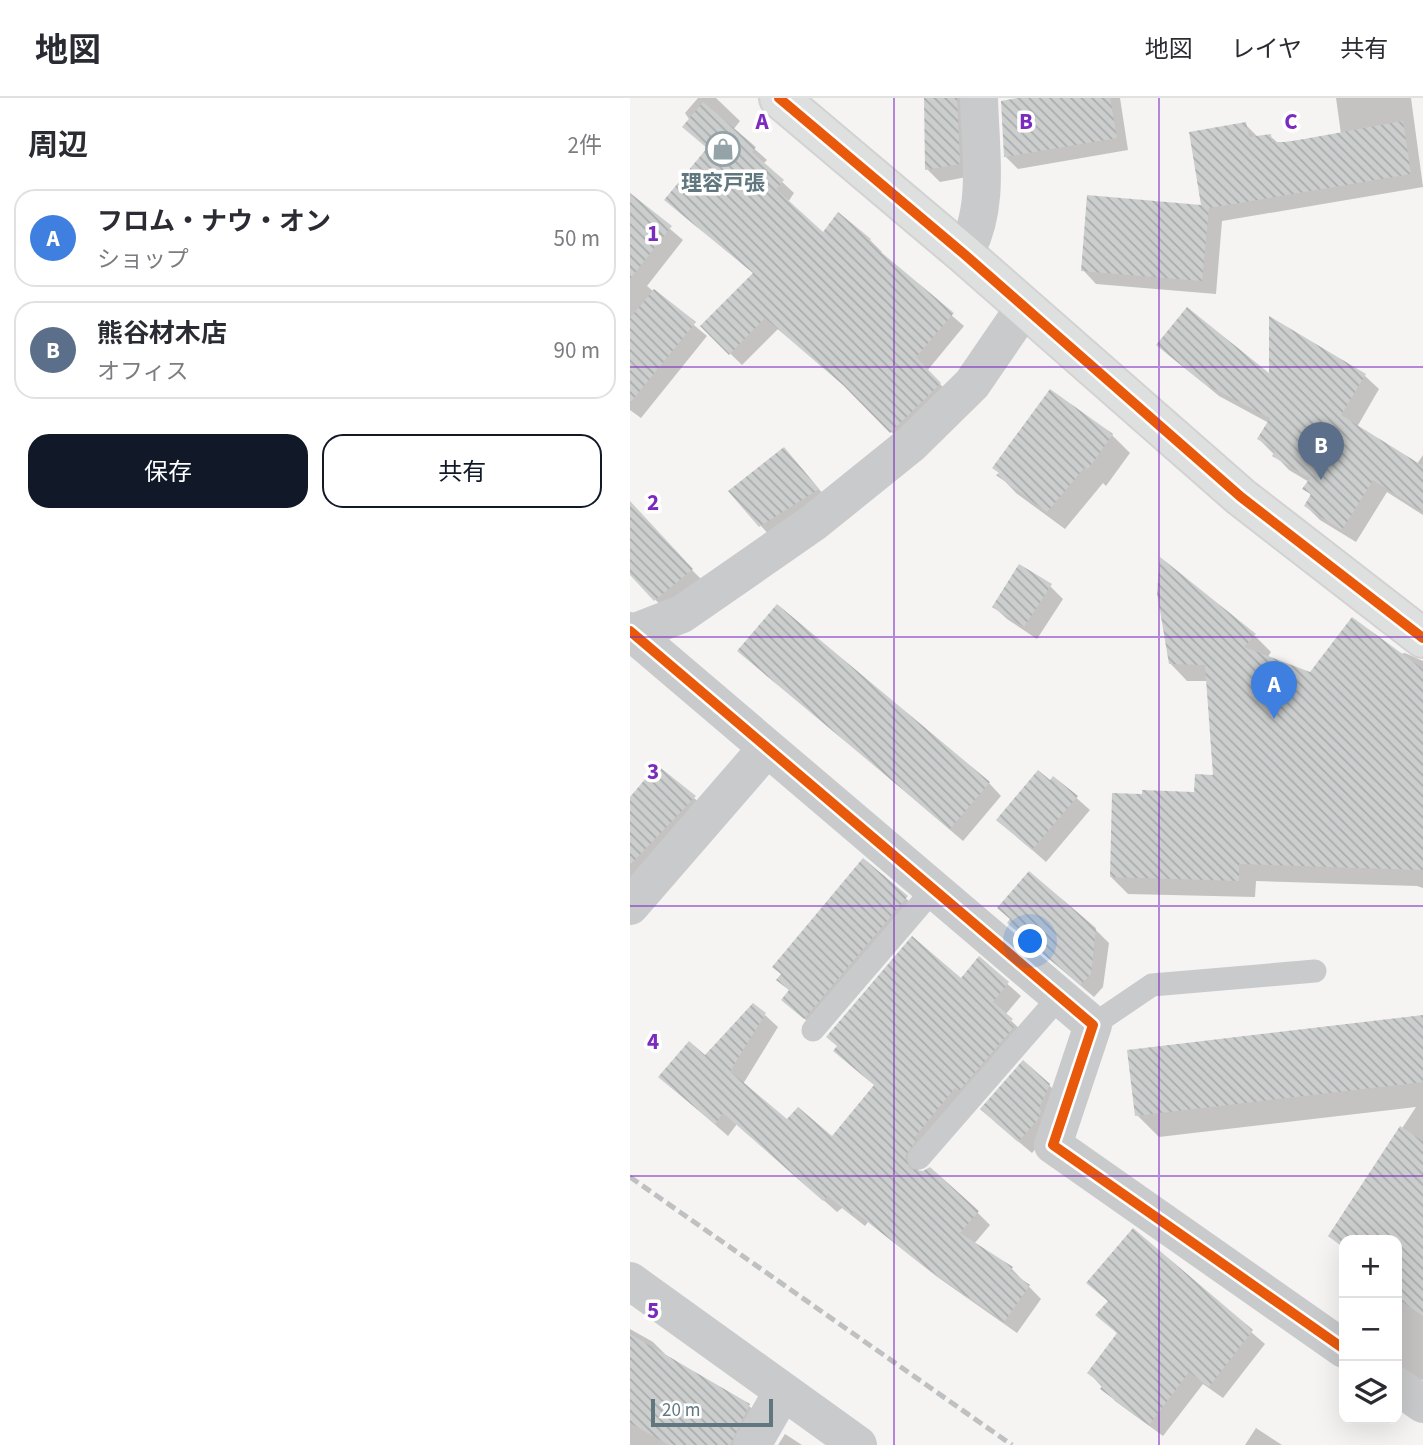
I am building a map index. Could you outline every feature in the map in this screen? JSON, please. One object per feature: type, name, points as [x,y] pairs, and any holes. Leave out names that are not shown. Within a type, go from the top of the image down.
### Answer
[{"type":"street","points":[[779,98],[964,254],[1241,498],[1423,638]]},
{"type":"street","points":[[964,254],[975,237],[980,217],[979,98]]},
{"type":"street","points":[[631,632],[682,614],[813,523],[911,444],[972,384],[1024,307]]},
{"type":"street","points":[[631,632],[1093,1025],[1053,1145],[1339,1345]]},
{"type":"street","points":[[630,906],[767,748]]},
{"type":"street","points":[[630,1281],[858,1445]]},
{"type":"street","points":[[1402,1390],[1423,1405]]},
{"type":"street","points":[[752,1445],[783,1391]]},
{"type":"lane","points":[[813,1030],[933,890]]},
{"type":"lane","points":[[1093,1025],[1153,985],[1315,971]]},
{"type":"lane","points":[[919,1158],[1060,996]]},
{"type":"building","points":[[924,98],[957,98],[960,164],[925,170]]},
{"type":"building","points":[[1017,98],[1110,98],[1117,138],[1004,157],[1001,101]]},
{"type":"building","points":[[703,102],[756,147],[752,152],[784,180],[776,189],[823,232],[838,212],[871,239],[869,242],[954,313],[916,357],[941,383],[890,433],[843,385],[765,318],[729,355],[700,326],[753,273],[664,200],[707,148],[682,127]]},
{"type":"building","points":[[1403,121],[1411,174],[1209,208],[1202,281],[1081,271],[1087,195],[1201,205],[1189,132],[1246,122],[1249,137],[1271,134],[1272,142],[1288,142]]},
{"type":"building","points":[[630,193],[672,226],[630,279]]},
{"type":"building","points":[[654,289],[696,322],[630,403],[630,318]]},
{"type":"building","points":[[1187,307],[1269,373],[1269,316],[1366,374],[1341,415],[1423,466],[1423,512],[1373,480],[1342,530],[1304,506],[1311,494],[1302,489],[1310,478],[1272,456],[1276,450],[1257,439],[1270,418],[1203,383],[1156,345]]},
{"type":"building","points":[[1050,389],[1113,434],[1088,469],[1085,467],[1047,512],[996,475],[999,473],[992,468]]},
{"type":"building","points":[[784,447],[819,489],[759,527],[728,491]]},
{"type":"building","points":[[630,501],[693,569],[654,601],[630,575]]},
{"type":"building","points":[[1160,557],[1256,634],[1244,647],[1310,672],[1352,617],[1423,669],[1423,870],[1239,864],[1239,881],[1110,877],[1112,793],[1142,794],[1142,790],[1194,792],[1195,774],[1213,775],[1205,665],[1169,664],[1157,593]]},
{"type":"building","points":[[1019,564],[1052,584],[1024,627],[992,607]]},
{"type":"building","points":[[777,604],[990,782],[950,829],[737,651]]},
{"type":"building","points":[[657,765],[696,796],[630,865],[630,797]]},
{"type":"building","points":[[1038,770],[1050,780],[1053,776],[1078,796],[1032,850],[996,820]]},
{"type":"building","points":[[863,858],[908,896],[804,1019],[781,1000],[789,990],[776,980],[781,974],[772,967]]},
{"type":"building","points":[[1029,871],[1096,928],[1091,974],[1080,985],[1007,923],[1010,919],[997,908]]},
{"type":"building","points":[[912,936],[961,978],[979,956],[1009,982],[993,1002],[1013,1019],[1009,1023],[1014,1027],[959,1091],[955,1088],[914,1138],[917,1139],[905,1156],[910,1169],[923,1171],[930,1167],[979,1211],[960,1233],[1013,1267],[1010,1271],[1030,1285],[1004,1322],[921,1264],[854,1211],[851,1215],[828,1196],[823,1201],[723,1113],[715,1124],[658,1077],[689,1041],[705,1055],[753,1003],[766,1013],[730,1071],[787,1119],[798,1107],[832,1136],[874,1085],[833,1051],[837,1046],[826,1037]]},
{"type":"building","points":[[1423,1015],[1423,1082],[1135,1116],[1127,1050]]},
{"type":"building","points":[[1023,1060],[1050,1084],[1039,1108],[1039,1118],[1018,1142],[980,1109]]},
{"type":"building","points":[[1400,1126],[1423,1141],[1423,1316],[1402,1301],[1402,1235],[1339,1235],[1339,1244],[1328,1236]]},
{"type":"building","points":[[1133,1228],[1253,1330],[1209,1387],[1189,1372],[1149,1425],[1100,1389],[1103,1385],[1087,1373],[1117,1333],[1095,1315],[1108,1301],[1086,1283]]},
{"type":"building","points":[[630,1334],[750,1404],[730,1445],[669,1445],[630,1423]]},
{"type":"railway","points":[[630,1177],[1012,1445]]},
{"type":"cycle path","points":[[779,98],[964,254],[1241,497],[1423,638]]},
{"type":"cycle path","points":[[630,631],[1093,1025],[1053,1145],[1339,1345]]},
{"type":"place","name":"理容戸張","points":[[723,149]]},
{"type":"place","name":"熊谷材木店","points":[[1321,480]]},
{"type":"place","name":"フロム・ナウ・オン","points":[[1274,719]]}]
